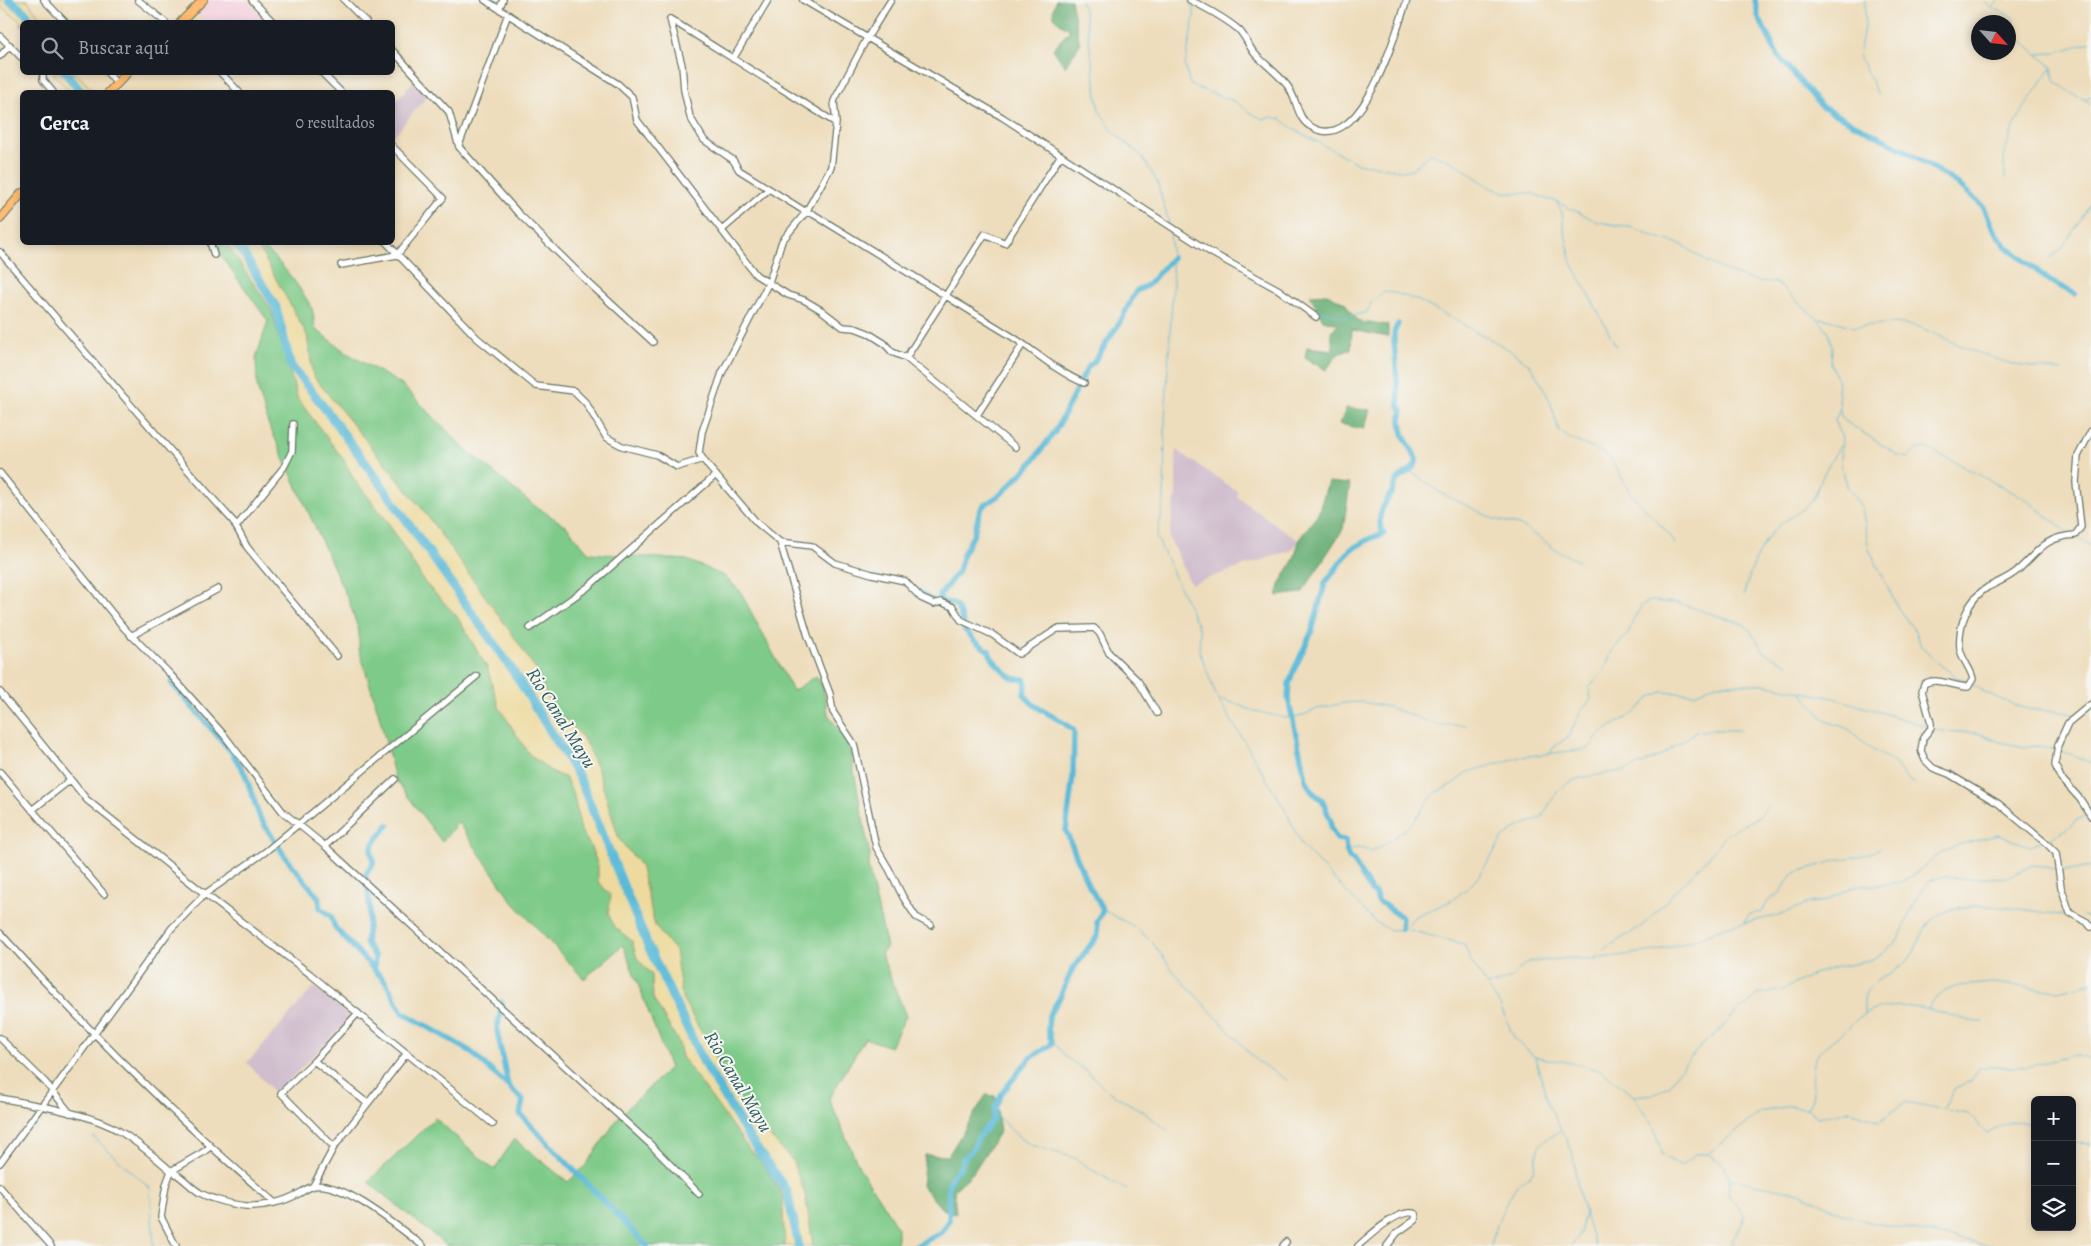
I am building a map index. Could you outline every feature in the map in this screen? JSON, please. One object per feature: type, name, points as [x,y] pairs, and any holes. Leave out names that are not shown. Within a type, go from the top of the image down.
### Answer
[{"type":"main road","points":[[181,20],[196,0]]},
{"type":"main road","points":[[182,20],[203,0]]},
{"type":"main road","points":[[111,90],[125,75]]},
{"type":"main road","points":[[0,219],[20,195]]},
{"type":"street","points":[[44,0],[63,20]]},
{"type":"street","points":[[138,0],[162,20]]},
{"type":"street","points":[[252,0],[271,20]]},
{"type":"street","points":[[344,0],[364,20]]},
{"type":"street","points":[[485,0],[618,84],[632,97],[637,120],[756,275],[788,295],[804,300],[821,310],[842,327],[855,328],[868,333],[884,343],[892,352],[906,358],[1015,447]]},
{"type":"street","points":[[500,9],[503,0]]},
{"type":"street","points":[[733,59],[768,0]]},
{"type":"street","points":[[803,0],[1002,117],[1210,252],[1278,290],[1316,317]]},
{"type":"street","points":[[891,0],[867,38],[834,101],[836,123],[830,168],[806,212],[782,241],[770,282],[722,373],[702,432],[699,453],[757,522],[780,542],[808,636],[830,694],[833,712],[854,744],[876,847],[916,918],[931,925]]},
{"type":"street","points":[[1190,0],[1238,30],[1254,53],[1287,84],[1294,96],[1301,116],[1309,126],[1320,131],[1335,132],[1347,124],[1363,106],[1371,92],[1381,73],[1407,0]]},
{"type":"street","points":[[459,146],[508,14]]},
{"type":"street","points":[[836,123],[670,20],[682,65],[684,90],[690,117],[704,140],[733,160],[739,170],[768,190],[806,212],[813,214],[1023,344],[1071,378],[1084,383]]},
{"type":"street","points":[[0,36],[20,56]]},
{"type":"street","points":[[0,56],[10,45]]},
{"type":"street","points":[[395,53],[449,112],[459,146],[518,213],[591,285],[653,342]]},
{"type":"street","points":[[43,75],[43,80],[51,90]]},
{"type":"street","points":[[110,75],[117,84]]},
{"type":"street","points":[[223,75],[237,90]]},
{"type":"street","points":[[325,75],[339,90]]},
{"type":"street","points":[[341,265],[397,255],[443,198],[395,149]]},
{"type":"street","points":[[906,358],[985,234],[1005,243],[1061,155]]},
{"type":"street","points":[[722,230],[768,190]]},
{"type":"street","points":[[211,245],[214,255]]},
{"type":"street","points":[[389,245],[491,351],[536,386],[574,391],[586,403],[606,437],[622,446],[657,455],[677,467],[703,459]]},
{"type":"street","points":[[0,252],[47,306],[78,346],[236,527],[247,547],[337,656]]},
{"type":"street","points":[[977,416],[1023,344]]},
{"type":"street","points":[[236,527],[284,467],[292,451],[293,424]]},
{"type":"street","points":[[2091,431],[2078,456],[2076,482],[2081,527],[2075,535],[2058,536],[2045,543],[2013,574],[1986,588],[1973,600],[1965,614],[1960,649],[1973,679],[1968,687],[1928,681],[1924,684],[1922,691],[1932,724],[1923,738],[1921,751],[1925,760],[1934,768],[1950,774],[1999,804],[2056,853],[2061,887],[2070,913],[2087,922],[2091,927]]},
{"type":"street","points":[[0,473],[132,636],[224,735],[265,791],[283,812],[325,846],[650,1144],[698,1194]]},
{"type":"street","points":[[530,628],[588,587],[716,475]]},
{"type":"street","points":[[780,542],[812,546],[835,563],[905,581],[921,598],[934,604],[941,602],[953,606],[961,620],[993,635],[1019,654],[1027,647],[1048,636],[1057,628],[1094,628],[1100,634],[1109,653],[1138,681],[1157,713]]},
{"type":"street","points":[[132,636],[218,589]]},
{"type":"street","points":[[0,1163],[171,929],[205,894],[265,852],[477,676]]},
{"type":"street","points":[[0,692],[88,800],[407,1053],[493,1124]]},
{"type":"street","points":[[2091,704],[2068,723],[2058,745],[2055,766],[2061,778],[2080,799],[2091,816]]},
{"type":"street","points":[[0,772],[104,894]]},
{"type":"street","points":[[325,846],[395,779]]},
{"type":"street","points":[[32,810],[70,780]]},
{"type":"street","points":[[0,933],[95,1034],[210,1147],[274,1202]]},
{"type":"street","points":[[334,1147],[281,1093],[358,1014]]},
{"type":"street","points":[[0,1038],[53,1091],[70,1113]]},
{"type":"street","points":[[313,1186],[334,1147],[407,1053]]},
{"type":"street","points":[[314,1061],[367,1103]]},
{"type":"street","points":[[0,1098],[70,1113],[100,1122],[120,1131],[171,1172],[180,1175],[202,1194],[232,1204],[247,1206],[274,1202],[296,1195],[313,1186],[327,1186],[369,1206],[423,1246]]},
{"type":"street","points":[[176,1246],[161,1217],[166,1185],[171,1172],[210,1147]]},
{"type":"street","points":[[0,1187],[51,1246]]},
{"type":"street","points":[[1358,1246],[1378,1228],[1394,1219],[1408,1213],[1413,1212],[1416,1214],[1415,1220],[1397,1233],[1387,1246]]},
{"type":"shaded area","points":[[210,0],[246,0],[266,20],[204,20],[198,15]]},
{"type":"shaded area","points":[[414,81],[428,95],[395,135],[395,100],[396,101]]},
{"type":"shaded area","points":[[1176,450],[1237,491],[1237,497],[1299,541],[1292,550],[1191,584],[1169,537],[1176,495]]},
{"type":"shaded area","points":[[314,987],[351,1017],[276,1094],[247,1063]]},
{"type":"green space","points":[[1056,0],[1071,0],[1080,44],[1065,67],[1053,49],[1070,30],[1055,18],[1053,11]]},
{"type":"green space","points":[[213,245],[228,245],[231,247],[271,309],[298,399],[344,460],[354,479],[388,522],[425,583],[456,615],[487,667],[499,707],[529,754],[553,773],[565,777],[574,795],[581,831],[590,845],[598,865],[598,881],[611,896],[616,928],[632,941],[637,958],[652,975],[653,998],[679,1043],[682,1057],[751,1152],[758,1157],[782,1194],[785,1246],[447,1246],[368,1182],[435,1118],[494,1170],[514,1139],[568,1182],[586,1165],[621,1114],[670,1068],[623,945],[584,979],[512,901],[458,822],[442,842],[395,779],[379,715],[359,649],[359,632],[350,604],[268,423],[257,386],[256,358],[268,321]]},
{"type":"green space","points":[[257,245],[271,254],[302,292],[312,309],[315,329],[347,353],[402,385],[464,448],[532,504],[566,526],[589,553],[687,560],[724,576],[740,591],[793,691],[816,676],[823,687],[828,714],[849,745],[870,856],[868,867],[887,947],[881,954],[906,1016],[890,1047],[865,1038],[829,1099],[859,1167],[897,1227],[897,1246],[813,1246],[805,1194],[792,1160],[754,1120],[727,1078],[682,998],[675,951],[655,926],[640,865],[619,839],[598,771],[583,738],[569,723],[554,715],[538,673],[423,510],[313,376],[307,335]]},
{"type":"green space","points":[[1327,294],[1345,303],[1360,322],[1388,325],[1388,337],[1352,330],[1351,349],[1338,354],[1326,370],[1305,358],[1307,347],[1333,350],[1331,331],[1339,324],[1323,320],[1310,295]]},
{"type":"green space","points":[[1346,408],[1370,410],[1364,429],[1340,424]]},
{"type":"green space","points":[[1328,482],[1350,484],[1343,529],[1302,593],[1277,596],[1281,581],[1294,559],[1300,538],[1318,514]]},
{"type":"green space","points":[[986,1095],[995,1096],[1000,1131],[972,1174],[954,1190],[956,1214],[942,1209],[922,1186],[925,1155],[948,1156]]},
{"type":"sand","points":[[0,0],[27,0],[42,20],[20,20],[20,22],[0,6]]},
{"type":"sand","points":[[55,75],[78,75],[92,90],[68,90]]},
{"type":"sand","points":[[227,245],[257,245],[307,335],[313,376],[423,510],[514,637],[538,673],[554,715],[569,722],[583,738],[598,771],[619,839],[640,865],[655,926],[675,951],[682,998],[727,1078],[754,1120],[792,1160],[805,1194],[813,1246],[785,1246],[782,1194],[758,1157],[751,1152],[682,1057],[679,1043],[653,998],[652,975],[637,958],[632,941],[616,928],[608,914],[611,896],[598,881],[598,865],[590,845],[581,831],[574,795],[565,777],[553,773],[529,754],[499,707],[487,667],[456,615],[425,583],[388,522],[354,479],[344,460],[298,399],[271,309]]},
{"type":"waterway","name":"Rio Canal Mayu","points":[[9,0],[26,13],[30,20]]},
{"type":"waterway","points":[[1081,0],[1086,18],[1099,110],[1113,132],[1142,156],[1157,182],[1169,223]]},
{"type":"waterway","points":[[1755,0],[1758,16],[1778,56],[1822,107],[1906,151],[1958,184],[1984,207],[1993,229],[2006,246],[2050,281],[2075,294]]},
{"type":"waterway","points":[[1865,0],[1865,21],[1859,56],[1878,95]]},
{"type":"waterway","points":[[1983,0],[1991,7],[2012,17],[2020,39],[2052,67],[2054,80],[2071,93],[2091,103]]},
{"type":"waterway","points":[[1992,6],[1999,0]]},
{"type":"waterway","points":[[1190,4],[1194,10],[1194,17],[1185,66],[1190,85],[1236,102],[1249,112],[1263,119],[1272,117],[1281,119],[1295,130],[1357,163],[1404,171],[1412,169],[1431,153],[1457,164],[1491,188],[1508,193],[1532,193],[1555,201],[1598,222],[1634,228],[1683,245],[1706,261],[1728,272],[1756,281],[1774,282],[1819,320],[1829,332],[1832,348],[1831,364],[1837,378],[1842,419],[1899,456],[1908,458],[1917,449],[1927,448],[2024,498],[2069,533]]},
{"type":"waterway","points":[[2038,54],[2053,53],[2091,42]]},
{"type":"waterway","points":[[2005,178],[2004,157],[2012,131],[2037,88],[2051,69]]},
{"type":"waterway","name":"Rio Canal Mayu","points":[[67,75],[79,90]]},
{"type":"waterway","points":[[2085,99],[2091,96]]},
{"type":"waterway","points":[[1556,201],[1562,212],[1564,230],[1572,263],[1616,346]]},
{"type":"waterway","points":[[2050,258],[2061,250],[2091,203]]},
{"type":"waterway","points":[[1170,229],[1173,283],[1165,421],[1164,501],[1157,538],[1200,631],[1199,650],[1216,695],[1285,809],[1302,846],[1375,922],[1390,930],[1405,929],[1464,944],[1471,961],[1500,1005],[1515,1040],[1535,1057],[1573,1063],[1602,1071],[1634,1096],[1654,1128],[1663,1156],[1681,1166],[1695,1154],[1708,1154],[1760,1112],[1790,1106],[1807,1108],[1817,1117],[1850,1111],[1880,1121],[1905,1102],[1968,1114],[1987,1133],[1999,1126],[2016,1121],[2031,1126]]},
{"type":"waterway","name":"Rio Canal Mayu","points":[[237,245],[276,307],[291,366],[378,480],[511,668],[579,777],[648,946],[704,1063],[750,1139],[787,1191],[799,1246]]},
{"type":"waterway","points":[[941,601],[940,595],[959,570],[963,554],[973,536],[980,511],[984,505],[1000,495],[1030,465],[1056,430],[1088,367],[1094,362],[1120,322],[1136,291],[1148,285],[1172,258]]},
{"type":"waterway","points":[[1305,305],[1344,318],[1367,312],[1372,301],[1384,292],[1395,293],[1419,301],[1503,346],[1530,365],[1550,401],[1559,431],[1611,459],[1631,494],[1669,534],[1676,545]]},
{"type":"waterway","points":[[1820,319],[1832,320],[1853,327],[1894,323],[1917,326],[1970,350],[2015,365],[2062,371]]},
{"type":"waterway","points":[[1398,324],[1394,332],[1394,341],[1399,406],[1402,410],[1401,425],[1404,437],[1415,455],[1416,463],[1413,468],[1401,476],[1383,507],[1380,523],[1384,534],[1371,538],[1350,550],[1325,583],[1312,631],[1289,684],[1288,698],[1306,780],[1312,792],[1322,800],[1331,821],[1331,828],[1337,839],[1345,840],[1346,850],[1350,859],[1353,860],[1371,891],[1375,893],[1378,901],[1402,917],[1401,929]]},
{"type":"waterway","points":[[1839,411],[1835,420],[1842,437],[1841,465],[1848,488],[1862,508],[1869,549],[1898,608],[1914,630],[1921,646],[1932,658],[1956,677],[1967,681]]},
{"type":"waterway","points":[[1744,595],[1752,569],[1765,542],[1779,525],[1803,509],[1815,496],[1825,471],[1840,446]]},
{"type":"waterway","points":[[1410,471],[1439,492],[1494,519],[1519,525],[1553,548],[1578,561]]},
{"type":"waterway","points":[[2077,537],[2091,546]]},
{"type":"waterway","points":[[916,1246],[940,1233],[945,1228],[949,1220],[948,1186],[952,1176],[962,1165],[963,1159],[973,1149],[978,1138],[993,1119],[995,1108],[1002,1093],[1030,1058],[1052,1044],[1048,1029],[1049,1015],[1059,999],[1072,970],[1098,935],[1097,922],[1103,910],[1086,880],[1066,831],[1073,776],[1074,731],[1029,700],[1024,694],[1026,684],[1024,679],[1015,679],[1008,674],[995,662],[989,651],[975,641],[964,629],[957,607],[952,603],[931,600],[917,590]]},
{"type":"waterway","points":[[1549,754],[1555,746],[1568,737],[1581,711],[1591,700],[1589,688],[1603,672],[1612,651],[1628,634],[1633,620],[1642,605],[1649,601],[1678,603],[1743,624],[1749,629],[1765,653],[1788,664]]},
{"type":"waterway","points":[[171,683],[231,751],[245,774],[260,818],[284,855],[319,898],[320,908],[331,916],[335,928],[386,982],[402,1012],[470,1051],[523,1100],[520,1114],[647,1246]]},
{"type":"waterway","points":[[1346,850],[1359,848],[1371,851],[1381,847],[1407,828],[1437,792],[1458,781],[1465,773],[1520,757],[1588,749],[1602,732],[1633,714],[1651,697],[1662,692],[1695,694],[1716,684],[1763,684],[1834,698],[1929,727]]},
{"type":"waterway","points":[[1973,685],[1994,697],[2021,707],[2035,710],[2059,711],[2074,715]]},
{"type":"waterway","points":[[1802,693],[1826,721],[1849,729],[1872,750],[1894,762],[1907,780],[1914,783]]},
{"type":"waterway","points":[[1219,699],[1251,710],[1285,718],[1299,717],[1317,709],[1344,703],[1362,702],[1389,707],[1437,725],[1466,725]]},
{"type":"waterway","points":[[1933,729],[1978,733],[2000,742],[2024,747],[2039,746],[2055,750]]},
{"type":"waterway","points":[[1405,928],[1415,916],[1449,902],[1469,887],[1478,877],[1503,838],[1518,827],[1541,818],[1557,792],[1568,783],[1580,778],[1626,770],[1639,765],[1660,756],[1696,732],[1740,730]]},
{"type":"waterway","points":[[2059,751],[2091,763]]},
{"type":"waterway","points":[[1594,959],[1607,947],[1642,926],[1706,860],[1726,835],[1760,816],[1768,806]]},
{"type":"waterway","points":[[2047,840],[2068,828],[2075,821],[2088,815]]},
{"type":"waterway","points":[[374,969],[375,957],[366,943],[370,910],[366,874],[373,864],[372,848],[388,825]]},
{"type":"waterway","points":[[1488,986],[1512,978],[1519,969],[1529,962],[1570,958],[1594,959],[1655,951],[1691,941],[1725,927],[1776,916],[1809,903],[1827,901],[1848,889],[1859,886],[1900,882],[1912,876],[1945,850],[1961,844],[1998,835],[2030,846],[2041,842]]},
{"type":"waterway","points":[[1745,922],[1749,914],[1762,912],[1768,901],[1781,892],[1790,877],[1797,872],[1838,860],[1869,854],[1880,848]]},
{"type":"waterway","points":[[1634,1096],[1655,1094],[1670,1085],[1678,1072],[1702,1045],[1721,1029],[1738,1010],[1747,1005],[1758,994],[1782,990],[1814,974],[1837,967],[1870,961],[1884,952],[1899,939],[1916,899],[1931,880],[1946,876],[1966,879],[2007,877],[2033,865],[2056,869]]},
{"type":"waterway","points":[[2060,870],[2076,870],[2091,866]]},
{"type":"waterway","points":[[1864,1014],[1864,997],[1868,989],[1872,984],[1906,962],[1928,925],[1932,920],[1945,912],[1979,906],[2070,916]]},
{"type":"waterway","points":[[1103,910],[1135,927],[1152,942],[1174,972],[1257,1061],[1287,1080]]},
{"type":"waterway","points":[[2082,916],[2091,917]]},
{"type":"waterway","points":[[1928,1009],[1945,991],[1958,986],[1994,983],[2058,991],[2091,983]]},
{"type":"waterway","points":[[502,1002],[497,1031],[508,1085]]},
{"type":"waterway","points":[[1807,1108],[1811,1102],[1813,1090],[1812,1069],[1816,1057],[1827,1045],[1865,1014],[1884,1008],[1906,1006],[1927,1009],[1970,1021],[1984,1022]]},
{"type":"waterway","points":[[1052,1041],[1067,1058],[1085,1070],[1108,1091],[1142,1111],[1167,1130]]},
{"type":"waterway","points":[[1944,1108],[1954,1089],[1971,1081],[1980,1067],[2026,1067],[2075,1055],[2091,1060]]},
{"type":"waterway","points":[[1535,1057],[1549,1106],[1572,1151],[1579,1193],[1595,1246]]},
{"type":"waterway","points":[[993,1112],[1021,1139],[1031,1145],[1075,1158],[1127,1190]]},
{"type":"waterway","points":[[1491,1246],[1498,1222],[1512,1192],[1520,1181],[1529,1177],[1532,1173],[1541,1144],[1560,1130]]},
{"type":"waterway","points":[[93,1137],[150,1188],[154,1246]]},
{"type":"waterway","points":[[2076,1143],[2091,1144]]},
{"type":"waterway","points":[[1709,1155],[1723,1164],[1730,1179],[1729,1196],[1744,1215],[1743,1222],[1732,1241],[1734,1246]]},
{"type":"waterway","points":[[1730,1179],[1800,1193],[1843,1214],[1869,1222],[1942,1235],[1979,1244],[2003,1246]]},
{"type":"waterway","points":[[1572,1246],[1580,1233],[1585,1213]]}]
